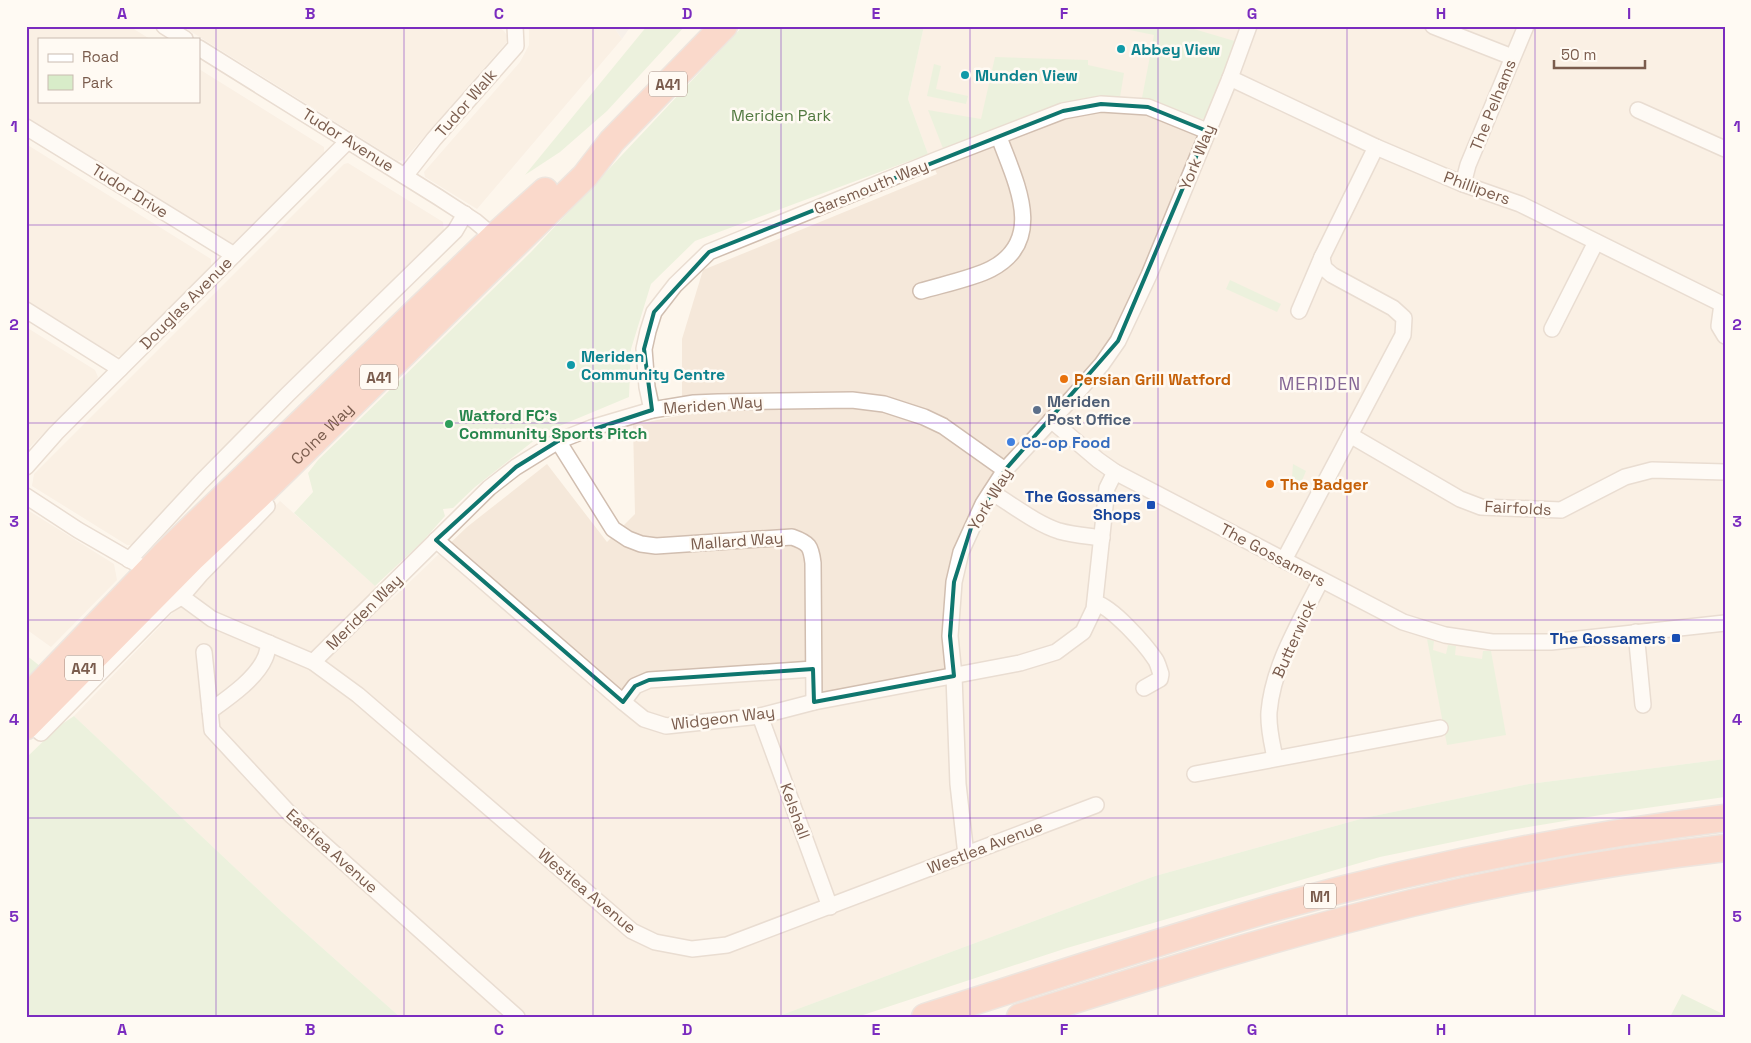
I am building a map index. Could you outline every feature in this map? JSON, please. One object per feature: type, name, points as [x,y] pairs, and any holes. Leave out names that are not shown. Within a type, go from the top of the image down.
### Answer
[{"type":"highway","name":"Colne Way","points":[[27,716],[156,579],[191,559],[263,501],[585,176],[612,142],[724,26]]},
{"type":"highway","name":"Colne Way","points":[[156,579],[166,553],[494,237],[580,160],[612,142]]},
{"type":"highway","name":"M1","points":[[925,1017],[1278,907],[1397,876],[1539,847],[1725,818]]},
{"type":"highway","name":"M1","points":[[1020,1017],[1286,936],[1414,902],[1546,875],[1679,853],[1725,848]]},
{"type":"street","points":[[164,26],[183,38]]},
{"type":"street","name":"Tudor Walk","points":[[405,176],[434,139],[516,46],[515,26]]},
{"type":"street","name":"York Way","points":[[966,855],[958,784],[954,676],[950,636],[954,582],[961,552],[971,528],[1005,470],[1102,364],[1118,341],[1149,275],[1230,78],[1249,26]]},
{"type":"street","points":[[1433,26],[1512,57]]},
{"type":"street","name":"The Pelhams","points":[[1463,184],[1468,165],[1526,26]]},
{"type":"street","name":"Tudor Avenue","points":[[200,49],[465,214],[494,237]]},
{"type":"street","name":"Phillipers","points":[[1230,78],[1376,147],[1463,184],[1520,204],[1724,304],[1719,326],[1725,336]]},
{"type":"street","name":"Garsmouth Way","points":[[652,410],[646,387],[644,349],[654,312],[675,285],[709,252],[1063,111],[1102,104],[1148,107],[1208,131]]},
{"type":"street","points":[[1638,110],[1725,149]]},
{"type":"street","name":"Tudor Drive","points":[[26,127],[234,255]]},
{"type":"street","points":[[922,291],[991,269],[1012,254],[1021,238],[1023,216],[1020,194],[999,137]]},
{"type":"street","name":"Douglas Avenue","points":[[26,467],[56,433],[348,141]]},
{"type":"street","points":[[1299,311],[1322,256],[1376,147]]},
{"type":"street","name":"Colne Way","points":[[27,716],[41,733],[166,606],[156,579],[201,482],[454,231],[465,214]]},
{"type":"street","points":[[1552,329],[1596,242]]},
{"type":"street","points":[[1284,560],[1403,334],[1404,318],[1393,308],[1332,275],[1324,268],[1322,256]]},
{"type":"street","points":[[26,310],[120,369]]},
{"type":"street","name":"Meriden Way","points":[[313,662],[489,488],[516,467],[558,441],[612,421],[652,410],[694,403],[852,400],[884,404],[924,417],[943,426],[1005,470]]},
{"type":"street","name":"The Gossamers","points":[[1051,420],[1114,472],[1403,622],[1428,630],[1471,640],[1507,643],[1551,642],[1725,623]]},
{"type":"street","name":"Fairfolds","points":[[1350,435],[1460,499],[1481,507],[1561,510],[1625,477],[1652,470],[1725,472]]},
{"type":"street","name":"Mallard Way","points":[[558,441],[613,528],[628,539],[641,544],[656,546],[792,537],[803,540],[811,549],[813,563],[814,702]]},
{"type":"street","name":"Widgeon Way","points":[[436,540],[644,719],[666,726],[760,716],[814,702],[1020,664],[1056,652],[1083,632],[1096,602],[1107,488],[1114,472]]},
{"type":"street","points":[[26,490],[76,522],[78,530]]},
{"type":"street","points":[[991,492],[1038,522],[1058,530],[1102,538]]},
{"type":"street","points":[[26,496],[78,530]]},
{"type":"street","points":[[26,504],[66,529],[78,530]]},
{"type":"street","name":"Westlea Avenue","points":[[78,530],[156,579],[212,619],[313,662],[358,695],[632,931],[655,942],[692,949],[727,945],[1096,805]]},
{"type":"street","name":"Butterwick","points":[[1275,758],[1270,734],[1269,714],[1273,687],[1282,661],[1321,580]]},
{"type":"street","points":[[1096,602],[1104,605],[1127,627],[1156,660],[1161,674],[1160,679],[1144,688]]},
{"type":"street","points":[[1636,632],[1643,705]]},
{"type":"street","points":[[210,711],[253,675],[265,659],[270,643]]},
{"type":"street","name":"Eastlea Avenue","points":[[204,652],[212,730],[290,814],[517,1017]]},
{"type":"street","points":[[623,702],[635,686],[649,680],[813,669]]},
{"type":"street","name":"Kelshall","points":[[760,716],[830,907]]},
{"type":"street","points":[[1195,774],[1440,728]]},
{"type":"highlighted area","points":[[1101,104],[1148,107],[1207,131],[1118,341],[1005,470],[971,528],[954,582],[950,636],[954,676],[814,702],[813,669],[649,680],[635,686],[623,702],[436,540],[516,467],[558,441],[652,410],[644,349],[654,312],[709,252],[1063,111]]},
{"type":"shaded area","points":[[26,26],[129,26],[148,38],[38,38],[38,102],[200,102],[200,70],[324,147],[324,153],[233,243],[228,243],[26,118]]},
{"type":"shaded area","points":[[182,26],[497,26],[508,37],[506,43],[404,160],[398,161]]},
{"type":"shaded area","points":[[527,26],[613,26],[622,39],[477,209],[425,177],[424,172],[520,62],[529,45],[529,30]]},
{"type":"shaded area","points":[[613,26],[631,26],[622,39]]},
{"type":"shaded area","points":[[924,26],[1725,26],[1725,759],[1529,784],[1364,818],[1155,876],[776,1017],[400,1017],[282,912],[74,716],[280,501],[391,600],[467,527],[547,464],[607,542],[635,514],[633,425],[682,415],[682,339],[703,270],[937,174],[908,99]]},
{"type":"shaded area","points":[[26,144],[211,259],[211,266],[121,356],[114,355],[26,301]]},
{"type":"shaded area","points":[[348,163],[443,222],[444,231],[282,388],[132,545],[127,545],[32,486],[34,474],[344,164]]},
{"type":"shaded area","points":[[26,327],[95,370],[98,377],[26,451]]},
{"type":"shaded area","points":[[26,509],[114,564],[117,580],[51,647],[26,629]]},
{"type":"green space","points":[[647,26],[685,26],[607,111],[560,152],[525,175]]},
{"type":"green space","name":"Meriden Park","points":[[743,26],[924,26],[908,99],[928,154],[695,241],[651,284],[631,349],[629,397],[545,432],[475,487],[453,508],[443,509],[445,516],[422,542],[375,586],[294,513],[313,492],[308,473],[318,460],[531,252]]},
{"type":"green space","points":[[1120,26],[1187,27],[1238,42],[1209,114],[1203,119],[1194,118],[1142,98],[1154,35],[1120,28]]},
{"type":"green space","points":[[995,57],[1088,60],[1088,65],[1124,73],[1120,97],[1105,97],[944,151],[928,110],[981,119]]},
{"type":"green space","points":[[934,64],[941,66],[936,89],[968,96],[966,104],[927,96]]},
{"type":"green space","points":[[1230,280],[1281,304],[1277,312],[1226,289]]},
{"type":"green space","points":[[1293,464],[1306,471],[1301,483],[1292,477]]},
{"type":"green space","points":[[1427,639],[1434,641],[1433,650],[1446,654],[1448,645],[1456,646],[1455,655],[1482,659],[1483,651],[1491,651],[1506,735],[1447,745]]},
{"type":"green space","points":[[26,655],[40,666],[26,680]]},
{"type":"green space","points":[[74,716],[282,912],[400,1017],[26,1017],[26,758],[59,726]]},
{"type":"green space","points":[[1725,759],[1725,797],[1511,830],[1380,857],[1067,948],[857,1017],[776,1017],[1155,876],[1364,818],[1529,784]]},
{"type":"green space","points":[[1682,994],[1725,1015],[1725,1017],[1670,1017]]},
{"type":"place","name":"Abbey View","points":[[1121,49]]},
{"type":"place","name":"Munden View","points":[[965,75]]},
{"type":"place","name":"Meriden Community Centre","points":[[571,365]]},
{"type":"place","name":"Persian Grill Watford","points":[[1064,379]]},
{"type":"place","name":"Meriden Post Office","points":[[1037,410]]},
{"type":"place","name":"Watford FC's Community Sports Pitch","points":[[449,424]]},
{"type":"place","name":"Co-op Food","points":[[1011,442]]},
{"type":"place","name":"The Badger","points":[[1270,484]]},
{"type":"place","name":"The Gossamers Shops","points":[[1151,505]]},
{"type":"place","name":"The Gossamers","points":[[1676,638]]},
{"type":"district","name":"MERIDEN","points":[[1320,383]]}]
